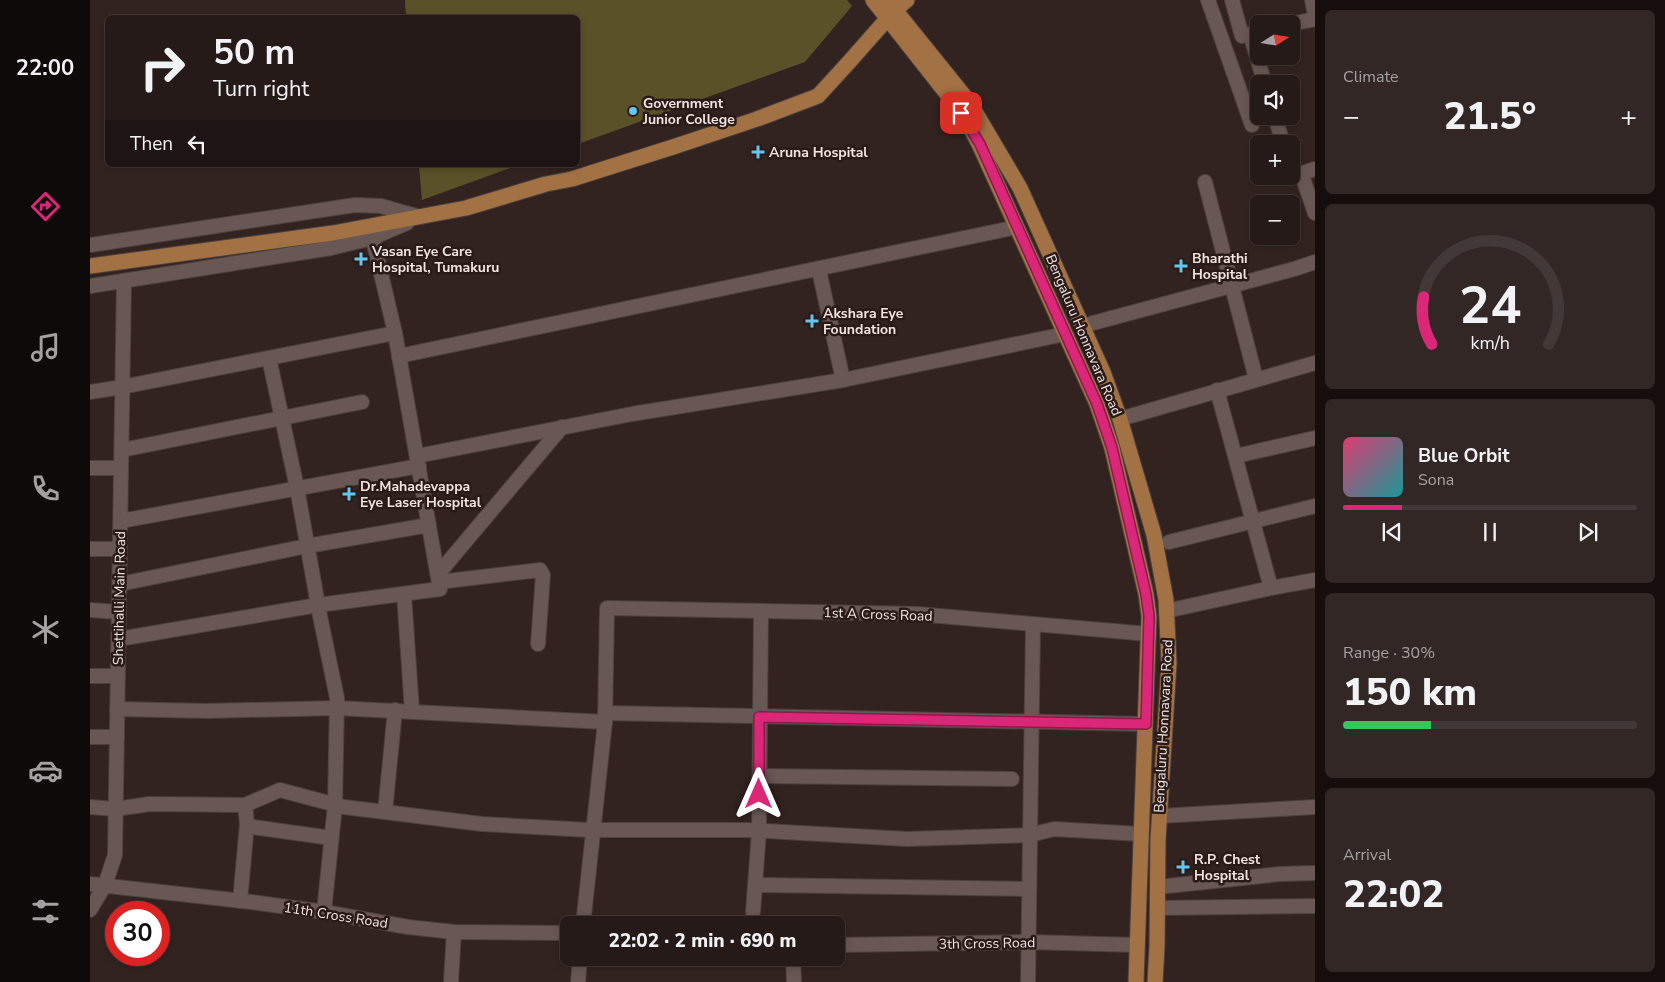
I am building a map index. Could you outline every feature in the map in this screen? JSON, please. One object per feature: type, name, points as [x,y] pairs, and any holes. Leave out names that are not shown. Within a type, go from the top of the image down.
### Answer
[{"type":"main road","name":"Bengaluru Honnavara Road","points":[[873,0],[890,9],[970,103],[1020,188],[1103,372],[1139,478],[1154,535],[1166,611],[1169,663],[1160,816],[1155,982]]},
{"type":"main road","points":[[90,266],[333,234],[371,232],[420,217],[466,208],[546,184],[572,179],[692,141],[818,96],[850,61],[890,9],[907,0]]},
{"type":"main road","name":"Bengaluru Honnavara Road","points":[[890,9],[970,127],[1097,404],[1112,448],[1146,594],[1148,634],[1136,982]]},
{"type":"street","points":[[1208,0],[1250,119]]},
{"type":"street","points":[[1222,41],[1250,34],[1232,0]]},
{"type":"street","points":[[1300,21],[1315,17],[1312,0]]},
{"type":"street","points":[[1300,171],[1315,169]]},
{"type":"street","points":[[1300,180],[1315,213]]},
{"type":"street","points":[[1205,182],[1256,379]]},
{"type":"street","points":[[90,245],[355,205],[381,206],[420,217]]},
{"type":"street","points":[[399,356],[819,270],[1017,227]]},
{"type":"street","points":[[90,286],[331,248],[371,232],[395,333],[440,589],[318,605],[119,639]]},
{"type":"street","points":[[1082,326],[1315,262]]},
{"type":"street","points":[[819,270],[843,380]]},
{"type":"street","name":"Shettihalli Main Road","points":[[90,910],[105,885],[115,855],[124,280]]},
{"type":"street","points":[[90,392],[395,333]]},
{"type":"street","points":[[121,521],[297,488],[562,427],[642,412],[843,380],[1065,334]]},
{"type":"street","points":[[269,358],[297,488],[318,605],[338,698],[335,805],[324,912]]},
{"type":"street","points":[[1120,419],[1315,363]]},
{"type":"street","points":[[1218,390],[1271,588]]},
{"type":"street","points":[[122,450],[362,402]]},
{"type":"street","points":[[438,578],[562,427]]},
{"type":"street","points":[[1236,456],[1315,438]]},
{"type":"street","points":[[90,468],[121,468]]},
{"type":"street","points":[[1169,542],[1315,506]]},
{"type":"street","points":[[120,584],[307,546],[429,525]]},
{"type":"street","points":[[90,549],[120,549]]},
{"type":"street","points":[[438,578],[540,570],[543,575],[538,644]]},
{"type":"street","points":[[1166,611],[1315,580]]},
{"type":"street","points":[[404,594],[412,711]]},
{"type":"street","name":"1st A Cross Road","points":[[605,717],[607,608],[917,614],[1148,634]]},
{"type":"street","points":[[90,610],[119,612]]},
{"type":"street","points":[[753,912],[759,831],[761,612]]},
{"type":"street","points":[[1028,982],[1033,625]]},
{"type":"street","points":[[90,676],[118,676]]},
{"type":"street","points":[[117,709],[206,711],[337,708],[605,717],[759,717],[1146,724]]},
{"type":"street","points":[[385,812],[395,710]]},
{"type":"street","points":[[585,916],[605,717]]},
{"type":"street","points":[[90,737],[117,737]]},
{"type":"street","points":[[759,776],[1012,779]]},
{"type":"street","points":[[90,807],[115,808],[150,804],[245,805],[280,790],[335,805],[385,812],[482,824],[594,830],[759,831],[907,839],[1030,835],[1054,829],[1141,834]]},
{"type":"street","points":[[240,900],[247,824],[245,805]]},
{"type":"street","points":[[1160,816],[1315,807]]},
{"type":"street","points":[[247,824],[253,827],[331,838]]},
{"type":"street","points":[[1158,887],[1280,874],[1315,873]]},
{"type":"street","name":"11th Cross Road","points":[[90,884],[240,900],[408,927],[454,932],[560,933]]},
{"type":"street","points":[[755,885],[1029,889]]},
{"type":"street","points":[[1157,908],[1315,906]]},
{"type":"street","points":[[451,982],[454,932]]},
{"type":"street","name":"3th Cross Road","points":[[845,945],[1028,942],[1137,945]]},
{"type":"street","points":[[578,982],[579,966]]},
{"type":"street","points":[[793,966],[794,982]]},
{"type":"shaded area","points":[[405,0],[847,0],[852,6],[805,62],[580,143],[580,15],[406,15]]},
{"type":"shaded area","points":[[419,167],[513,167],[422,200]]},
{"type":"place","name":"Government Junior College","points":[[633,111]]},
{"type":"place","name":"Aruna Hospital","points":[[758,152]]},
{"type":"place","name":"Vasan Eye Care Hospital, Tumakuru","points":[[361,259]]},
{"type":"place","name":"Bharathi Hospital","points":[[1181,266]]},
{"type":"place","name":"Akshara Eye Foundation","points":[[812,321]]},
{"type":"place","name":"Dr.Mahadevappa Eye Laser Hospital","points":[[349,494]]},
{"type":"place","name":"R.P. Chest Hospital","points":[[1183,867]]},
{"type":"route","points":[[759,794],[759,717],[1146,724],[1149,616],[1146,594],[1112,448],[1097,404],[980,144],[961,113]]}]
